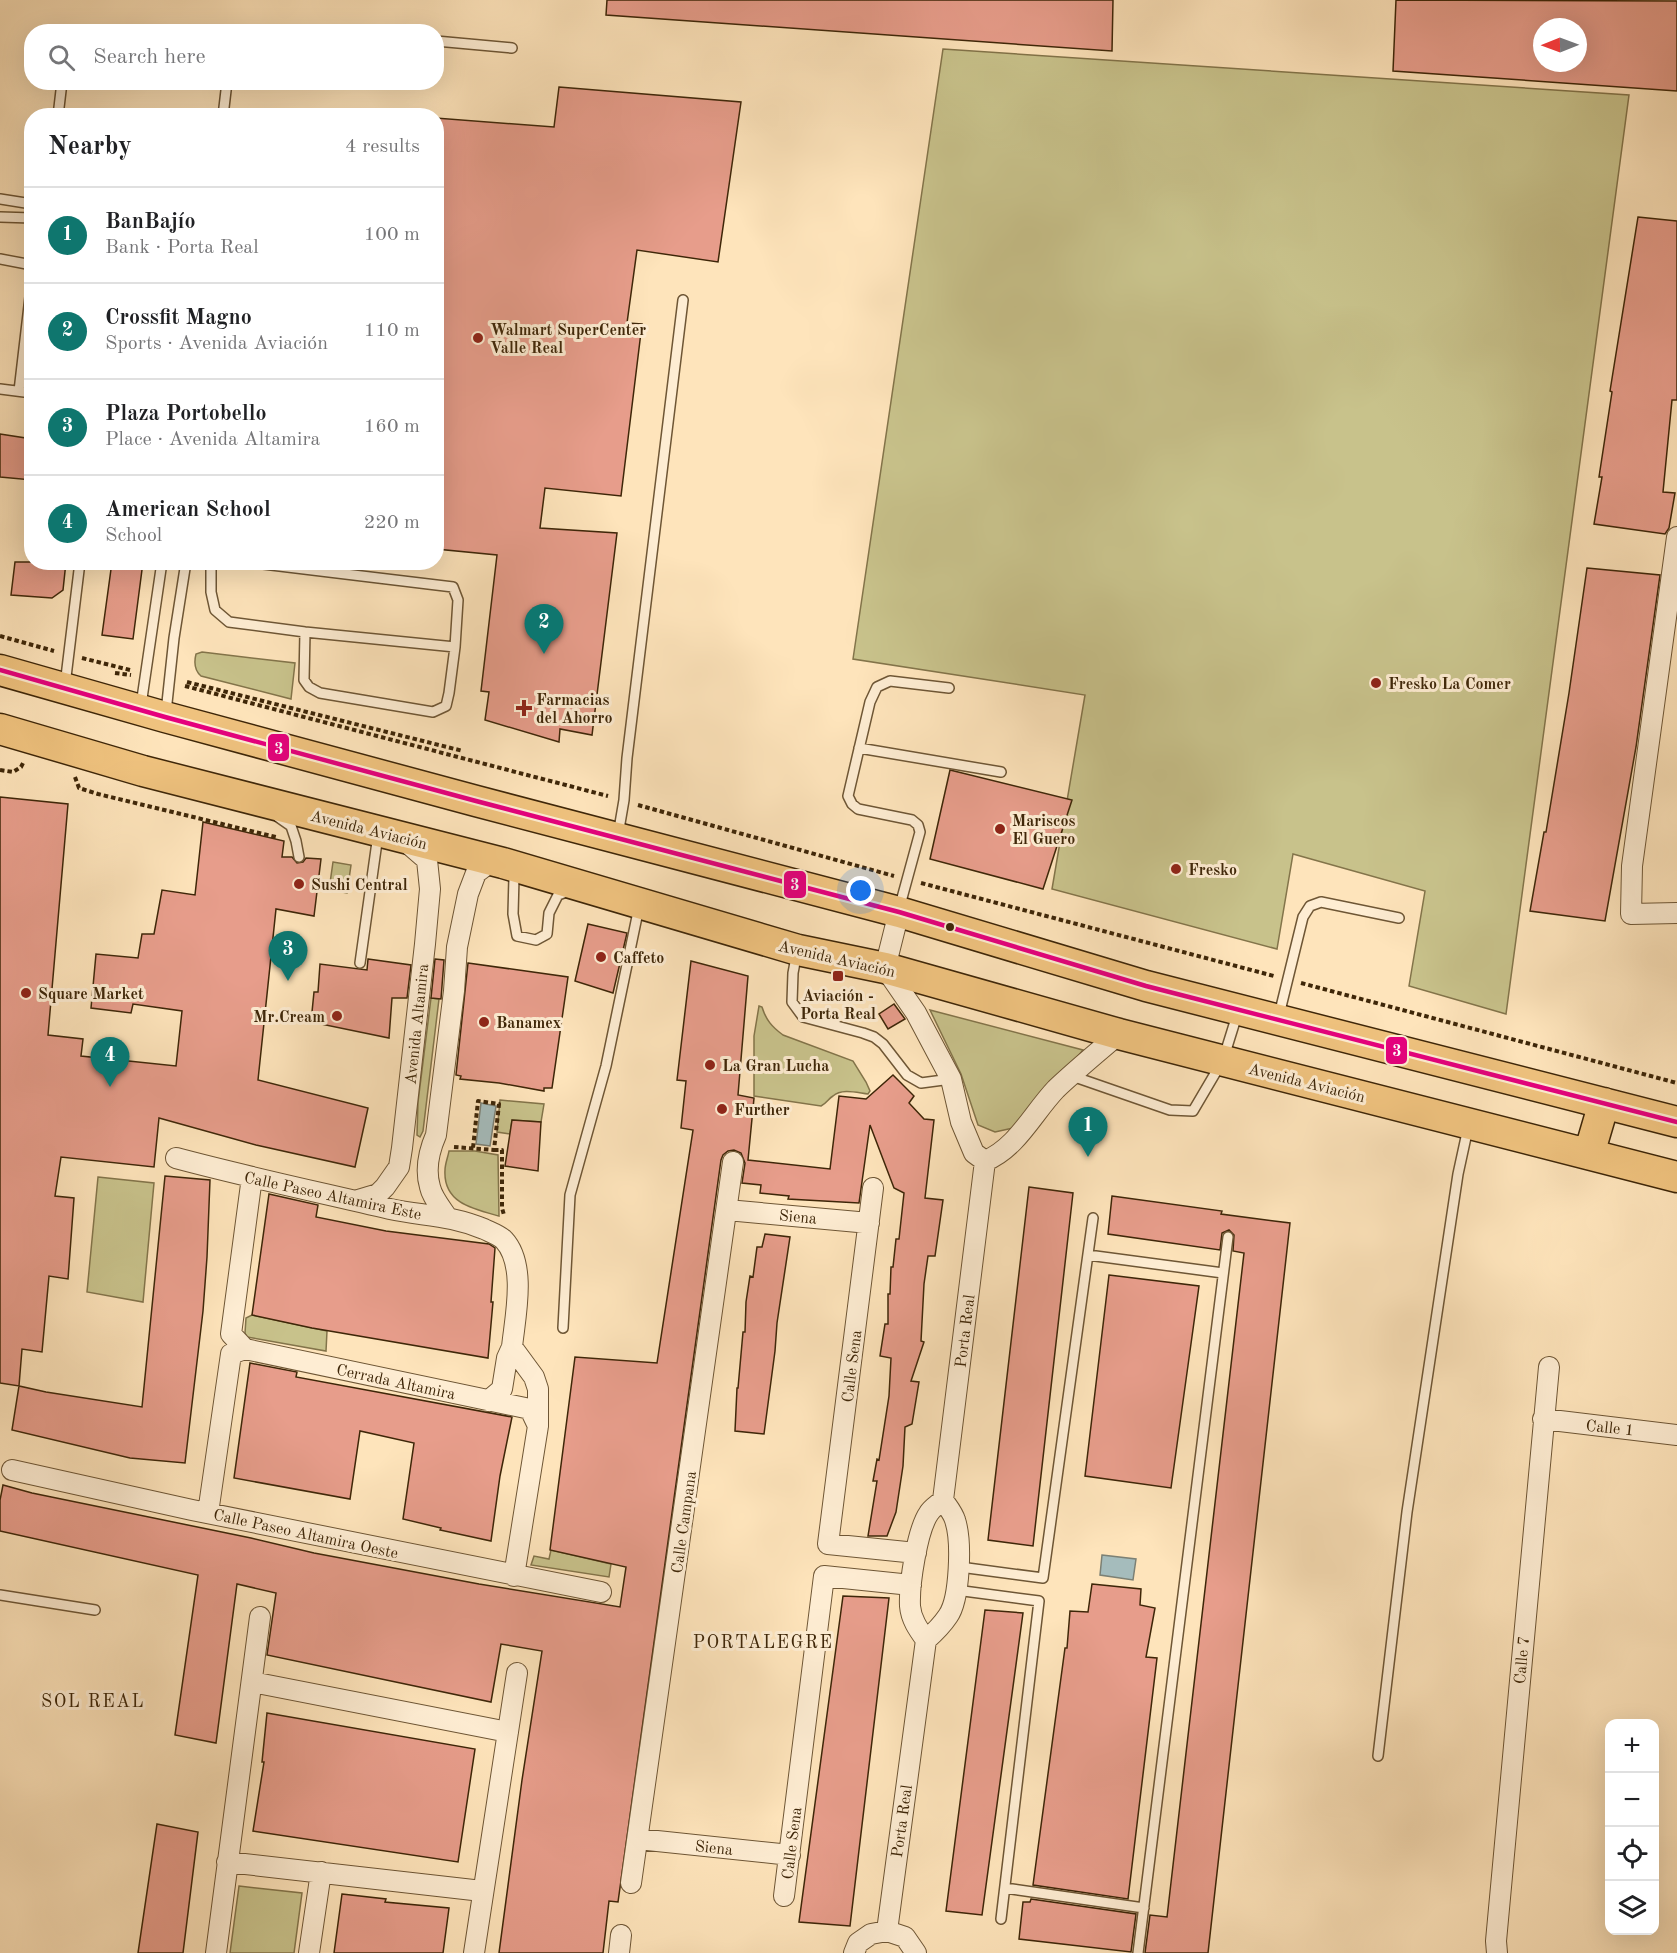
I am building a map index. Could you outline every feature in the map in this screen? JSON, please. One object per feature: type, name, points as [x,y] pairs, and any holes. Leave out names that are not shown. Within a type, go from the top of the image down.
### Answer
[{"type":"main road","points":[[4,668],[153,713],[899,912],[1146,986],[1677,1122]]},
{"type":"main road","name":"Avenida Aviación","points":[[0,729],[143,771],[497,862],[798,950],[885,968],[1119,1034],[1677,1177]]},
{"type":"main road","points":[[1589,1154],[1604,1103]]},
{"type":"street","points":[[1677,537],[1632,866],[1631,914],[1677,913]]},
{"type":"street","name":"Avenida Altamira","points":[[358,1200],[378,1194],[399,1167],[425,944],[430,889],[427,860],[400,836]]},
{"type":"street","name":"Avenida Altamira","points":[[447,1217],[430,1189],[428,1169],[430,1150],[436,1135],[454,991],[457,947],[468,894],[476,873],[497,862]]},
{"type":"street","points":[[899,912],[885,968],[916,1012],[951,1079],[962,1122],[974,1153],[985,1161],[997,1156],[1021,1133],[1056,1090],[1119,1034]]},
{"type":"street","points":[[425,944],[457,947]]},
{"type":"street","name":"Calle Paseo Altamira Este","points":[[176,1158],[416,1214],[497,1225]]},
{"type":"street","name":"Porta Real","points":[[943,1500],[985,1161]]},
{"type":"street","name":"Calle Campana","points":[[632,1882],[733,1162]]},
{"type":"street","points":[[200,1512],[231,1354],[245,1349],[231,1334],[252,1177]]},
{"type":"street","name":"Calle Sena","points":[[873,1188],[828,1544],[916,1553]]},
{"type":"street","name":"Siena","points":[[727,1210],[869,1222]]},
{"type":"street","points":[[488,1401],[502,1389],[507,1358],[512,1347],[518,1280],[514,1258],[497,1225]]},
{"type":"street","points":[[512,1347],[534,1377],[538,1389],[538,1426],[520,1577]]},
{"type":"street","name":"Cerrada Altamira","points":[[245,1349],[530,1409],[538,1426]]},
{"type":"street","name":"Calle 7","points":[[1497,1953],[1496,1941],[1549,1366]]},
{"type":"street","name":"Calle 1","points":[[1543,1419],[1677,1435]]},
{"type":"street","name":"Calle Paseo Altamira Oeste","points":[[12,1470],[200,1512],[601,1592]]},
{"type":"street","points":[[943,1500],[955,1518],[960,1567],[950,1614],[926,1640],[915,1624],[910,1607],[911,1585],[921,1530],[929,1513],[943,1500]]},
{"type":"street","name":"Calle Sena","points":[[784,1896],[824,1576],[911,1585]]},
{"type":"street","points":[[216,1953],[260,1617]]},
{"type":"street","name":"Porta Real","points":[[887,1931],[926,1640]]},
{"type":"street","points":[[474,1953],[517,1673]]},
{"type":"street","points":[[252,1682],[508,1732]]},
{"type":"street","name":"Siena","points":[[638,1839],[790,1855]]},
{"type":"street","points":[[227,1862],[482,1891]]},
{"type":"street","points":[[309,1953],[321,1872]]},
{"type":"street","points":[[854,1953],[858,1943],[871,1934],[887,1931],[905,1937],[916,1953]]},
{"type":"lane","points":[[444,42],[513,48]]},
{"type":"lane","points":[[59,108],[61,90]]},
{"type":"lane","points":[[224,108],[226,90]]},
{"type":"lane","points":[[0,199],[24,203]]},
{"type":"lane","points":[[0,217],[24,218]]},
{"type":"lane","points":[[0,259],[24,264]]},
{"type":"lane","points":[[618,837],[683,300]]},
{"type":"lane","points":[[19,391],[24,348]]},
{"type":"lane","points":[[0,389],[24,392]]},
{"type":"lane","points":[[65,687],[79,570]]},
{"type":"lane","points":[[153,713],[162,570]]},
{"type":"lane","points":[[153,713],[174,638],[185,570]]},
{"type":"lane","points":[[211,570],[211,592],[215,610],[229,622],[305,633],[455,647]]},
{"type":"lane","points":[[305,633],[304,680],[309,687],[320,693],[433,712],[446,706],[455,647],[458,600],[453,587],[312,570]]},
{"type":"lane","points":[[899,912],[920,832],[918,825],[912,820],[858,809],[848,796],[870,702],[877,687],[890,681],[949,688]]},
{"type":"lane","points":[[859,748],[1001,772]]},
{"type":"lane","points":[[254,800],[291,826],[299,857]]},
{"type":"lane","points":[[358,827],[377,842],[360,963]]},
{"type":"lane","points":[[497,862],[514,877],[513,914],[517,936],[536,940],[547,934],[549,913],[558,895],[580,887]]},
{"type":"lane","points":[[1278,1020],[1303,917],[1310,906],[1321,902],[1399,918]]},
{"type":"lane","points":[[563,1328],[570,1195],[606,1066],[640,903]]},
{"type":"lane","points":[[798,950],[793,973],[792,1002],[803,1017],[874,1037],[883,1044],[907,1074],[921,1083],[951,1079]]},
{"type":"lane","points":[[1072,1076],[1170,1110],[1193,1111],[1222,1060],[1238,1010]]},
{"type":"lane","points":[[1378,1756],[1407,1512],[1458,1174],[1470,1123]]},
{"type":"lane","points":[[960,1567],[1043,1578],[1093,1218]]},
{"type":"lane","points":[[1138,1953],[1228,1237]]},
{"type":"lane","points":[[1088,1255],[1223,1273]]},
{"type":"lane","points":[[956,1590],[1039,1601],[1000,1919]]},
{"type":"lane","points":[[0,1595],[94,1610]]},
{"type":"lane","points":[[1005,1888],[1144,1908]]},
{"type":"path","points":[[463,751],[186,684],[624,800],[907,880]]},
{"type":"path","points":[[473,1148],[478,1101],[499,1104],[494,1150]]},
{"type":"path","points":[[447,1146],[502,1150],[502,1208],[497,1225]]},
{"type":"shaded area","points":[[943,49],[1629,95],[1506,1014],[1409,986],[1425,891],[1293,854],[1277,949],[1052,889],[1085,695],[853,659]]},
{"type":"shaded area","points":[[202,652],[295,663],[291,699],[201,676],[196,669],[195,660],[196,654]]},
{"type":"shaded area","points":[[333,862],[351,865],[347,893],[329,890]]},
{"type":"shaded area","points":[[431,998],[439,999],[423,1131],[420,1137],[417,1135],[418,1102]]},
{"type":"shaded area","points":[[759,1006],[762,1007],[770,1023],[783,1035],[853,1061],[866,1082],[870,1091],[868,1094],[841,1092],[821,1106],[754,1096],[754,1036]]},
{"type":"shaded area","points":[[930,1010],[1083,1050],[1013,1128],[995,1132],[978,1125],[961,1074]]},
{"type":"shaded area","points":[[500,1100],[544,1104],[541,1122],[512,1120],[510,1134],[497,1132]]},
{"type":"shaded area","points":[[449,1151],[475,1151],[498,1155],[499,1216],[470,1207],[454,1197],[446,1181],[445,1168]]},
{"type":"shaded area","points":[[98,1177],[154,1183],[143,1302],[87,1292]]},
{"type":"shaded area","points":[[252,1315],[327,1331],[326,1351],[247,1337],[246,1318]]},
{"type":"shaded area","points":[[551,1550],[611,1564],[609,1577],[531,1565],[534,1556],[549,1559]]},
{"type":"shaded area","points":[[239,1886],[302,1893],[294,1953],[230,1953]]},
{"type":"water","points":[[481,1103],[496,1106],[490,1146],[476,1144]]},
{"type":"water","points":[[1102,1555],[1136,1559],[1133,1580],[1100,1575]]},
{"type":"building","points":[[607,0],[1113,0],[1112,51],[606,15]]},
{"type":"building","points":[[1396,0],[1677,1],[1677,91],[1393,71]]},
{"type":"building","points":[[559,87],[741,102],[718,262],[637,250],[627,323],[642,324],[621,496],[545,488],[540,528],[617,533],[592,735],[560,729],[559,742],[485,720],[489,692],[481,691],[497,555],[444,550],[444,119],[554,127]]},
{"type":"building","points":[[1638,217],[1677,221],[1677,400],[1672,400],[1663,492],[1675,493],[1669,528],[1665,534],[1594,524],[1602,477],[1599,477],[1612,392],[1610,391]]},
{"type":"building","points":[[0,434],[24,438],[24,479],[0,477]]},
{"type":"building","points":[[15,562],[24,562],[24,570],[65,570],[63,590],[52,598],[11,595]]},
{"type":"building","points":[[1587,568],[1660,575],[1636,747],[1605,921],[1530,911],[1544,832],[1546,832]]},
{"type":"building","points":[[111,570],[142,570],[133,639],[102,635]]},
{"type":"building","name":"Mariscos El Guero","points":[[950,770],[1072,800],[1043,889],[930,859]]},
{"type":"building","points":[[0,797],[68,804],[48,1035],[83,1039],[81,1056],[176,1066],[182,1011],[133,1004],[131,1013],[91,1008],[96,954],[138,958],[142,934],[154,934],[162,890],[195,895],[203,822],[284,841],[282,857],[292,857],[297,863],[303,862],[306,858],[321,859],[314,916],[276,909],[258,1080],[368,1108],[355,1167],[256,1145],[159,1118],[154,1167],[61,1157],[55,1196],[74,1198],[68,1279],[49,1276],[42,1352],[22,1349],[19,1386],[0,1383]]},
{"type":"building","name":"Caffeto","points":[[588,924],[627,933],[613,993],[575,981]]},
{"type":"building","points":[[368,959],[411,965],[407,998],[392,998],[389,1038],[311,1022],[314,992],[318,992],[320,964],[367,970]]},
{"type":"building","points":[[435,959],[444,960],[441,999],[431,998]]},
{"type":"building","points":[[691,961],[748,976],[738,1095],[754,1098],[748,1160],[830,1169],[839,1096],[866,1099],[893,1075],[914,1096],[909,1103],[924,1119],[934,1120],[925,1198],[943,1200],[935,1256],[928,1256],[921,1341],[924,1342],[911,1381],[919,1382],[912,1424],[905,1427],[903,1466],[896,1512],[887,1536],[868,1536],[877,1481],[873,1481],[877,1459],[879,1460],[889,1396],[891,1358],[880,1356],[885,1324],[888,1324],[891,1267],[893,1267],[896,1239],[899,1239],[904,1193],[894,1188],[870,1125],[859,1203],[788,1199],[789,1196],[760,1193],[761,1185],[742,1183],[745,1163],[741,1153],[734,1150],[728,1151],[721,1160],[618,1902],[609,1901],[603,1953],[499,1953],[542,1651],[501,1644],[491,1702],[267,1655],[276,1593],[237,1584],[216,1743],[175,1735],[198,1575],[0,1531],[0,1500],[3,1485],[314,1553],[479,1584],[620,1607],[626,1567],[550,1550],[575,1357],[657,1363],[693,1130],[681,1128],[686,1081],[677,1080]]},
{"type":"building","points":[[468,963],[568,977],[552,1088],[544,1088],[544,1091],[460,1079],[461,1076],[456,1075]]},
{"type":"building","points":[[894,1004],[905,1019],[888,1029],[879,1014]]},
{"type":"building","points":[[512,1120],[541,1122],[538,1171],[505,1166]]},
{"type":"building","points":[[165,1176],[210,1180],[203,1311],[185,1463],[130,1458],[12,1430],[19,1386],[142,1407]]},
{"type":"building","points":[[1029,1187],[1073,1193],[1033,1546],[988,1540]]},
{"type":"building","points":[[269,1194],[318,1205],[316,1217],[386,1231],[489,1244],[495,1248],[488,1358],[312,1328],[252,1315]]},
{"type":"building","points":[[1112,1196],[1290,1223],[1208,1953],[1145,1953],[1150,1915],[1167,1917],[1244,1253],[1233,1251],[1234,1235],[1229,1230],[1222,1233],[1220,1250],[1108,1234]]},
{"type":"building","points":[[765,1234],[790,1237],[764,1434],[735,1431],[746,1302],[750,1276],[753,1277],[757,1247],[762,1247]]},
{"type":"building","points":[[1109,1275],[1199,1286],[1171,1488],[1085,1476]]},
{"type":"building","points":[[250,1363],[297,1372],[296,1377],[512,1417],[500,1476],[491,1541],[403,1519],[414,1443],[360,1431],[350,1499],[234,1478]]},
{"type":"building","points":[[1092,1584],[1141,1589],[1140,1605],[1155,1608],[1146,1657],[1157,1658],[1128,1899],[1033,1885],[1065,1648],[1067,1648],[1070,1611],[1088,1612]]},
{"type":"building","points":[[843,1596],[889,1598],[850,1926],[799,1922]]},
{"type":"building","points":[[985,1610],[1023,1613],[982,1915],[946,1911]]},
{"type":"building","points":[[267,1713],[475,1749],[458,1862],[253,1831],[264,1762],[262,1762]]},
{"type":"building","points":[[157,1824],[198,1832],[183,1953],[138,1953]]},
{"type":"building","points":[[342,1894],[386,1899],[385,1902],[449,1908],[443,1953],[334,1953]]},
{"type":"building","points":[[1031,1899],[1136,1914],[1131,1952],[1019,1939],[1023,1902],[1030,1902]]},
{"type":"transit line","name":"3","points":[[0,670],[476,801],[899,912],[1146,986],[1677,1122]]},
{"type":"place","name":"Walmart SuperCenter Valle Real","points":[[478,338]]},
{"type":"place","name":"Crossfit Magno","points":[[544,654]]},
{"type":"place","name":"Fresko La Comer","points":[[1376,683]]},
{"type":"place","name":"Farmacias del Ahorro","points":[[524,708]]},
{"type":"place","name":"Mariscos El Guero","points":[[1000,829]]},
{"type":"place","name":"Fresko","points":[[1176,869]]},
{"type":"place","name":"Sushi Central","points":[[299,884]]},
{"type":"place","name":"Caffeto","points":[[601,957]]},
{"type":"place","name":"Aviación - Porta Real","points":[[838,976]]},
{"type":"place","name":"Plaza Portobello","points":[[288,981]]},
{"type":"place","name":"Square Market","points":[[26,993]]},
{"type":"place","name":"Mr.Cream","points":[[337,1016]]},
{"type":"place","name":"Banamex","points":[[484,1022]]},
{"type":"place","name":"La Gran Lucha","points":[[710,1065]]},
{"type":"place","name":"American School","points":[[110,1087]]},
{"type":"place","name":"Further","points":[[722,1109]]},
{"type":"place","name":"BanBajío","points":[[1088,1157]]},
{"type":"district","name":"PORTALEGRE","points":[[763,1642]]},
{"type":"district","name":"SOL REAL","points":[[93,1701]]}]
